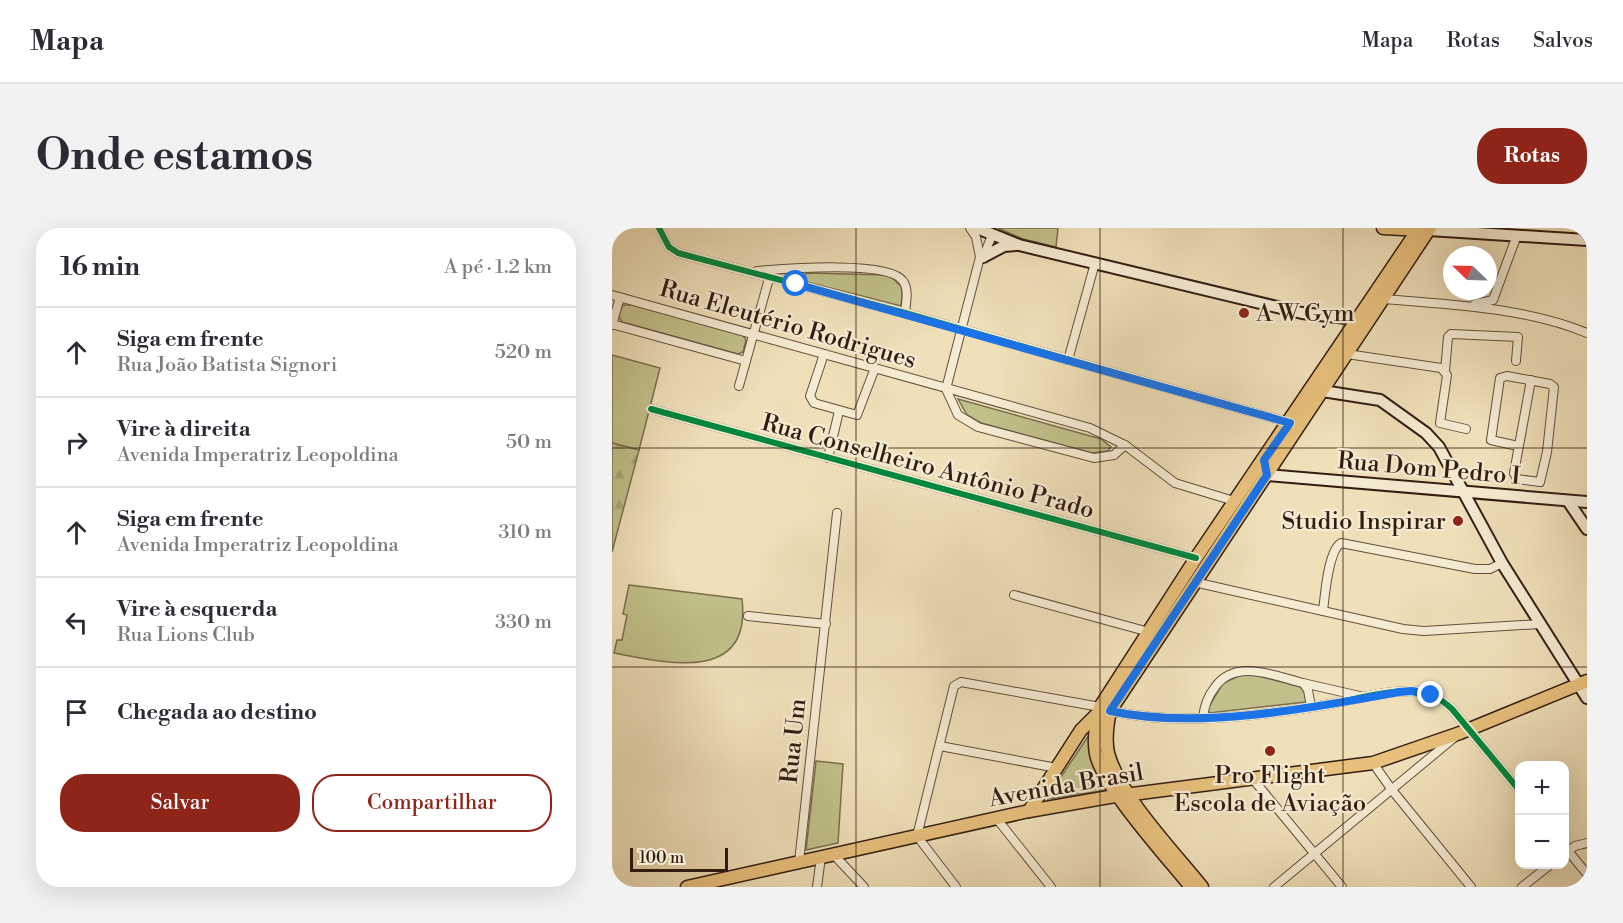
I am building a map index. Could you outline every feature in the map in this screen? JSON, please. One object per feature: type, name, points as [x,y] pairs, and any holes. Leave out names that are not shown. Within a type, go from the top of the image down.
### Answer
[{"type":"main road","points":[[1383,228],[1424,229]]},
{"type":"main road","points":[[1202,887],[1151,823],[1103,771],[1096,754],[1095,731],[1103,711],[1149,632],[1234,501],[1290,423],[1347,354],[1384,299],[1424,229]]},
{"type":"main road","points":[[1029,811],[1081,730],[1103,711],[1267,475],[1356,320],[1424,229]]},
{"type":"main road","points":[[1264,460],[1267,475]]},
{"type":"main road","name":"Avenida Brasil","points":[[687,887],[709,885],[827,855],[1029,811],[1124,795],[1373,763],[1465,731],[1582,683]]},
{"type":"main road","points":[[1103,711],[1106,738],[1124,795],[1191,887]]},
{"type":"main road","points":[[1151,823],[1147,805],[1157,793],[1169,789]]},
{"type":"street","points":[[659,228],[669,247],[678,253],[750,272],[770,274],[796,284],[1290,423]]},
{"type":"street","points":[[970,228],[980,251],[981,262]]},
{"type":"street","points":[[977,228],[1019,244],[1302,313],[1369,321]]},
{"type":"street","points":[[1424,229],[1587,240]]},
{"type":"street","points":[[992,235],[981,262],[946,389],[958,415],[978,427],[1094,458],[1114,455],[1125,445]]},
{"type":"street","points":[[1467,305],[1493,300],[1517,236]]},
{"type":"street","points":[[981,262],[1004,246],[1019,244]]},
{"type":"street","points":[[1068,360],[1095,263]]},
{"type":"street","points":[[770,274],[797,269],[877,269],[891,272],[905,285],[905,313]]},
{"type":"street","points":[[796,284],[797,269]]},
{"type":"street","points":[[739,386],[770,274]]},
{"type":"street","points":[[616,296],[612,325],[746,361]]},
{"type":"street","name":"Rua Eleutério Rodrigues","points":[[616,296],[1090,428],[1125,445],[1175,483],[1234,501]]},
{"type":"street","points":[[1384,299],[1467,305],[1563,323],[1587,333]]},
{"type":"street","points":[[1466,429],[1440,423],[1447,381],[1443,370],[1448,337],[1451,334],[1518,337],[1516,361]]},
{"type":"street","points":[[824,354],[810,396],[814,403],[839,411],[855,415],[859,413],[875,368]]},
{"type":"street","points":[[1347,354],[1443,370]]},
{"type":"street","points":[[1518,446],[1491,440],[1500,378],[1506,376],[1531,380],[1550,384],[1555,390],[1543,479],[1540,482],[1517,479],[1514,473],[1531,380]]},
{"type":"street","points":[[1316,390],[1370,397],[1391,406],[1426,433],[1448,464],[1502,563],[1540,624],[1582,683],[1587,698]]},
{"type":"street","name":"Rua Conselheiro Antônio Prado","points":[[651,409],[1197,558]]},
{"type":"street","points":[[828,458],[839,411]]},
{"type":"street","points":[[1433,489],[1447,480],[1448,464]]},
{"type":"street","name":"Rua Dom Pedro I","points":[[1267,475],[1587,502]]},
{"type":"street","points":[[1524,496],[1526,480]]},
{"type":"street","points":[[1475,513],[1476,502],[1481,493]]},
{"type":"street","points":[[1568,501],[1587,529]]},
{"type":"street","name":"Rua Um","points":[[799,862],[837,513]]},
{"type":"street","points":[[1323,611],[1331,561],[1336,546],[1341,543],[1475,569],[1490,569],[1502,563]]},
{"type":"street","points":[[1194,582],[1403,629],[1424,631],[1540,624]]},
{"type":"street","points":[[1014,595],[1149,632]]},
{"type":"street","points":[[748,616],[826,624]]},
{"type":"street","points":[[1203,718],[1206,703],[1219,682],[1238,671],[1251,670],[1368,698]]},
{"type":"street","points":[[957,887],[917,836],[956,684],[962,682],[1103,711],[1203,718],[1311,707],[1412,691],[1431,695],[1452,709],[1465,731],[1515,786]]},
{"type":"street","points":[[1303,683],[1308,690],[1311,707]]},
{"type":"street","points":[[1274,887],[1465,731]]},
{"type":"street","points":[[940,746],[1057,768]]},
{"type":"street","points":[[1373,763],[1392,790],[1471,887]]},
{"type":"street","points":[[1252,778],[1342,887]]},
{"type":"street","points":[[997,819],[1051,887]]},
{"type":"street","points":[[1569,849],[1587,843]]},
{"type":"street","points":[[1569,853],[1585,868]]},
{"type":"street","points":[[816,887],[827,855],[864,887]]},
{"type":"street","points":[[1522,887],[1545,869]]},
{"type":"green space","points":[[998,228],[1058,228],[1056,247],[1023,239]]},
{"type":"green space","points":[[808,273],[889,275],[903,288],[901,306],[803,281],[803,275]]},
{"type":"green space","points":[[623,305],[633,305],[742,334],[746,340],[743,352],[738,354],[622,322],[618,316]]},
{"type":"green space","points":[[612,355],[660,368],[639,450],[612,443]]},
{"type":"green space","points":[[958,399],[1101,439],[1111,447],[1108,451],[1092,453],[981,423],[967,415]]},
{"type":"green space","points":[[612,443],[639,450],[612,552]]},
{"type":"green space","points":[[629,585],[742,599],[742,626],[734,645],[720,656],[701,662],[657,661],[614,653],[617,640],[622,640],[627,615],[623,614]]},
{"type":"green space","points":[[1246,673],[1298,686],[1304,689],[1309,699],[1306,702],[1209,713],[1208,708],[1223,683]]},
{"type":"green space","points":[[1089,735],[1108,790],[1048,799],[1049,795]]},
{"type":"green space","points":[[816,761],[843,764],[838,843],[806,850]]},
{"type":"cycle path","points":[[659,228],[669,247],[678,253],[905,313],[1290,423]]},
{"type":"cycle path","points":[[651,409],[1196,558]]},
{"type":"cycle path","points":[[1110,711],[1163,718],[1218,718],[1299,709],[1390,692],[1423,692],[1438,698],[1452,709],[1515,785]]},
{"type":"place","name":"A W Gym","points":[[1244,313]]},
{"type":"place","name":"Studio Inspirar","points":[[1458,521]]},
{"type":"place","name":"Pro Flight Escola de Aviação","points":[[1270,751]]},
{"type":"route","points":[[796,284],[1290,423],[1264,460],[1267,475],[1110,711],[1136,715],[1203,718],[1311,707],[1399,692],[1423,692],[1431,695]]}]
